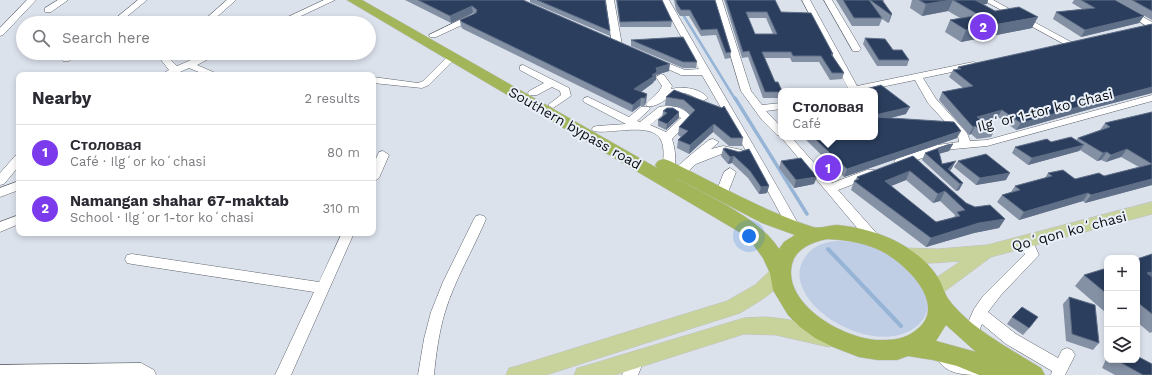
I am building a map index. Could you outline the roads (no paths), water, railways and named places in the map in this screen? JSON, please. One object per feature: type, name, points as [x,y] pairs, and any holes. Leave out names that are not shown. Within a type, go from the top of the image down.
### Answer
[{"type":"highway","name":"Southern bypass road","points":[[353,0],[748,228],[760,237],[770,250],[780,272]]},
{"type":"highway","name":"Southern bypass road","points":[[371,0],[553,105],[674,171],[721,195],[813,234]]},
{"type":"highway","points":[[1002,375],[969,361],[932,349],[908,347],[887,350],[864,348],[840,341],[820,330],[803,317],[788,297],[782,287],[780,272],[782,259],[789,248],[800,240],[813,234],[842,232],[874,239],[904,255],[927,277],[936,296],[971,334],[988,348],[1034,375]]},
{"type":"highway","points":[[908,347],[923,340],[933,329],[938,317],[936,296]]},
{"type":"main road","name":"Qoʻqon koʻchasi","points":[[904,255],[938,256],[987,252],[1024,244],[1152,208]]},
{"type":"main road","points":[[936,296],[987,252]]},
{"type":"main road","points":[[517,375],[733,307],[762,290],[780,272]]},
{"type":"main road","points":[[585,375],[633,367],[744,326],[759,325],[791,328],[840,341]]},
{"type":"street","points":[[16,16],[32,0]]},
{"type":"street","points":[[48,10],[64,0]]},
{"type":"street","points":[[123,16],[144,0]]},
{"type":"street","points":[[213,16],[232,0]]},
{"type":"street","points":[[295,16],[331,0]]},
{"type":"street","points":[[604,39],[621,47],[610,0]]},
{"type":"street","points":[[665,0],[794,227]]},
{"type":"street","points":[[718,0],[746,91],[759,109],[778,130]]},
{"type":"street","points":[[806,0],[850,88]]},
{"type":"street","points":[[828,0],[856,49]]},
{"type":"street","points":[[987,0],[1073,42],[1053,47]]},
{"type":"street","points":[[1107,0],[1152,26]]},
{"type":"street","points":[[0,33],[16,16]]},
{"type":"street","points":[[433,35],[472,17]]},
{"type":"street","points":[[1137,29],[1152,26]]},
{"type":"street","points":[[376,80],[419,86],[426,83],[452,57]]},
{"type":"street","points":[[645,57],[686,73],[706,72]]},
{"type":"street","points":[[166,60],[176,71],[200,60]]},
{"type":"street","points":[[860,88],[984,63]]},
{"type":"street","points":[[189,65],[207,72]]},
{"type":"street","points":[[523,68],[565,90],[567,94],[564,98],[553,105]]},
{"type":"street","points":[[685,90],[686,73]]},
{"type":"street","points":[[917,76],[924,90],[932,101],[963,135],[965,144]]},
{"type":"street","points":[[630,121],[664,93],[667,86],[666,82],[661,77]]},
{"type":"street","points":[[533,93],[552,83]]},
{"type":"street","points":[[664,93],[685,90],[703,98]]},
{"type":"street","name":"Ilgʻor 1-tor koʻchasi","points":[[832,188],[941,147],[987,143],[1152,98]]},
{"type":"street","points":[[588,100],[641,127]]},
{"type":"street","points":[[759,109],[778,106]]},
{"type":"street","points":[[641,127],[663,109],[675,110],[685,115],[686,118],[684,122],[666,138]]},
{"type":"street","points":[[597,129],[641,127],[652,129],[660,133],[666,138],[674,171],[690,162],[723,149],[737,154],[751,149]]},
{"type":"street","points":[[788,140],[832,188],[852,215],[874,239]]},
{"type":"street","points":[[690,162],[713,142]]},
{"type":"street","points":[[376,171],[383,155]]},
{"type":"street","points":[[910,158],[921,168]]},
{"type":"street","points":[[0,181],[16,162]]},
{"type":"street","points":[[721,195],[730,172]]},
{"type":"street","points":[[0,193],[16,186]]},
{"type":"street","points":[[426,375],[432,334],[440,304],[480,219]]},
{"type":"street","points":[[0,227],[16,220]]},
{"type":"street","points":[[283,375],[347,236]]},
{"type":"street","points":[[971,334],[979,313],[1008,277],[1032,255],[1030,249],[1024,244]]},
{"type":"street","points":[[132,259],[324,288]]},
{"type":"street","points":[[979,313],[1012,339],[1062,366]]},
{"type":"street","points":[[932,349],[971,375]]},
{"type":"street","points":[[0,372],[141,370],[148,375]]},
{"type":"waterway","points":[[682,13],[735,99]]},
{"type":"waterway","points":[[735,98],[807,214]]},
{"type":"waterway","points":[[828,249],[901,326]]},
{"type":"place","name":"Namangan shahar 67-maktab","points":[[983,27]]},
{"type":"place","name":"Столовая","points":[[828,168]]}]
